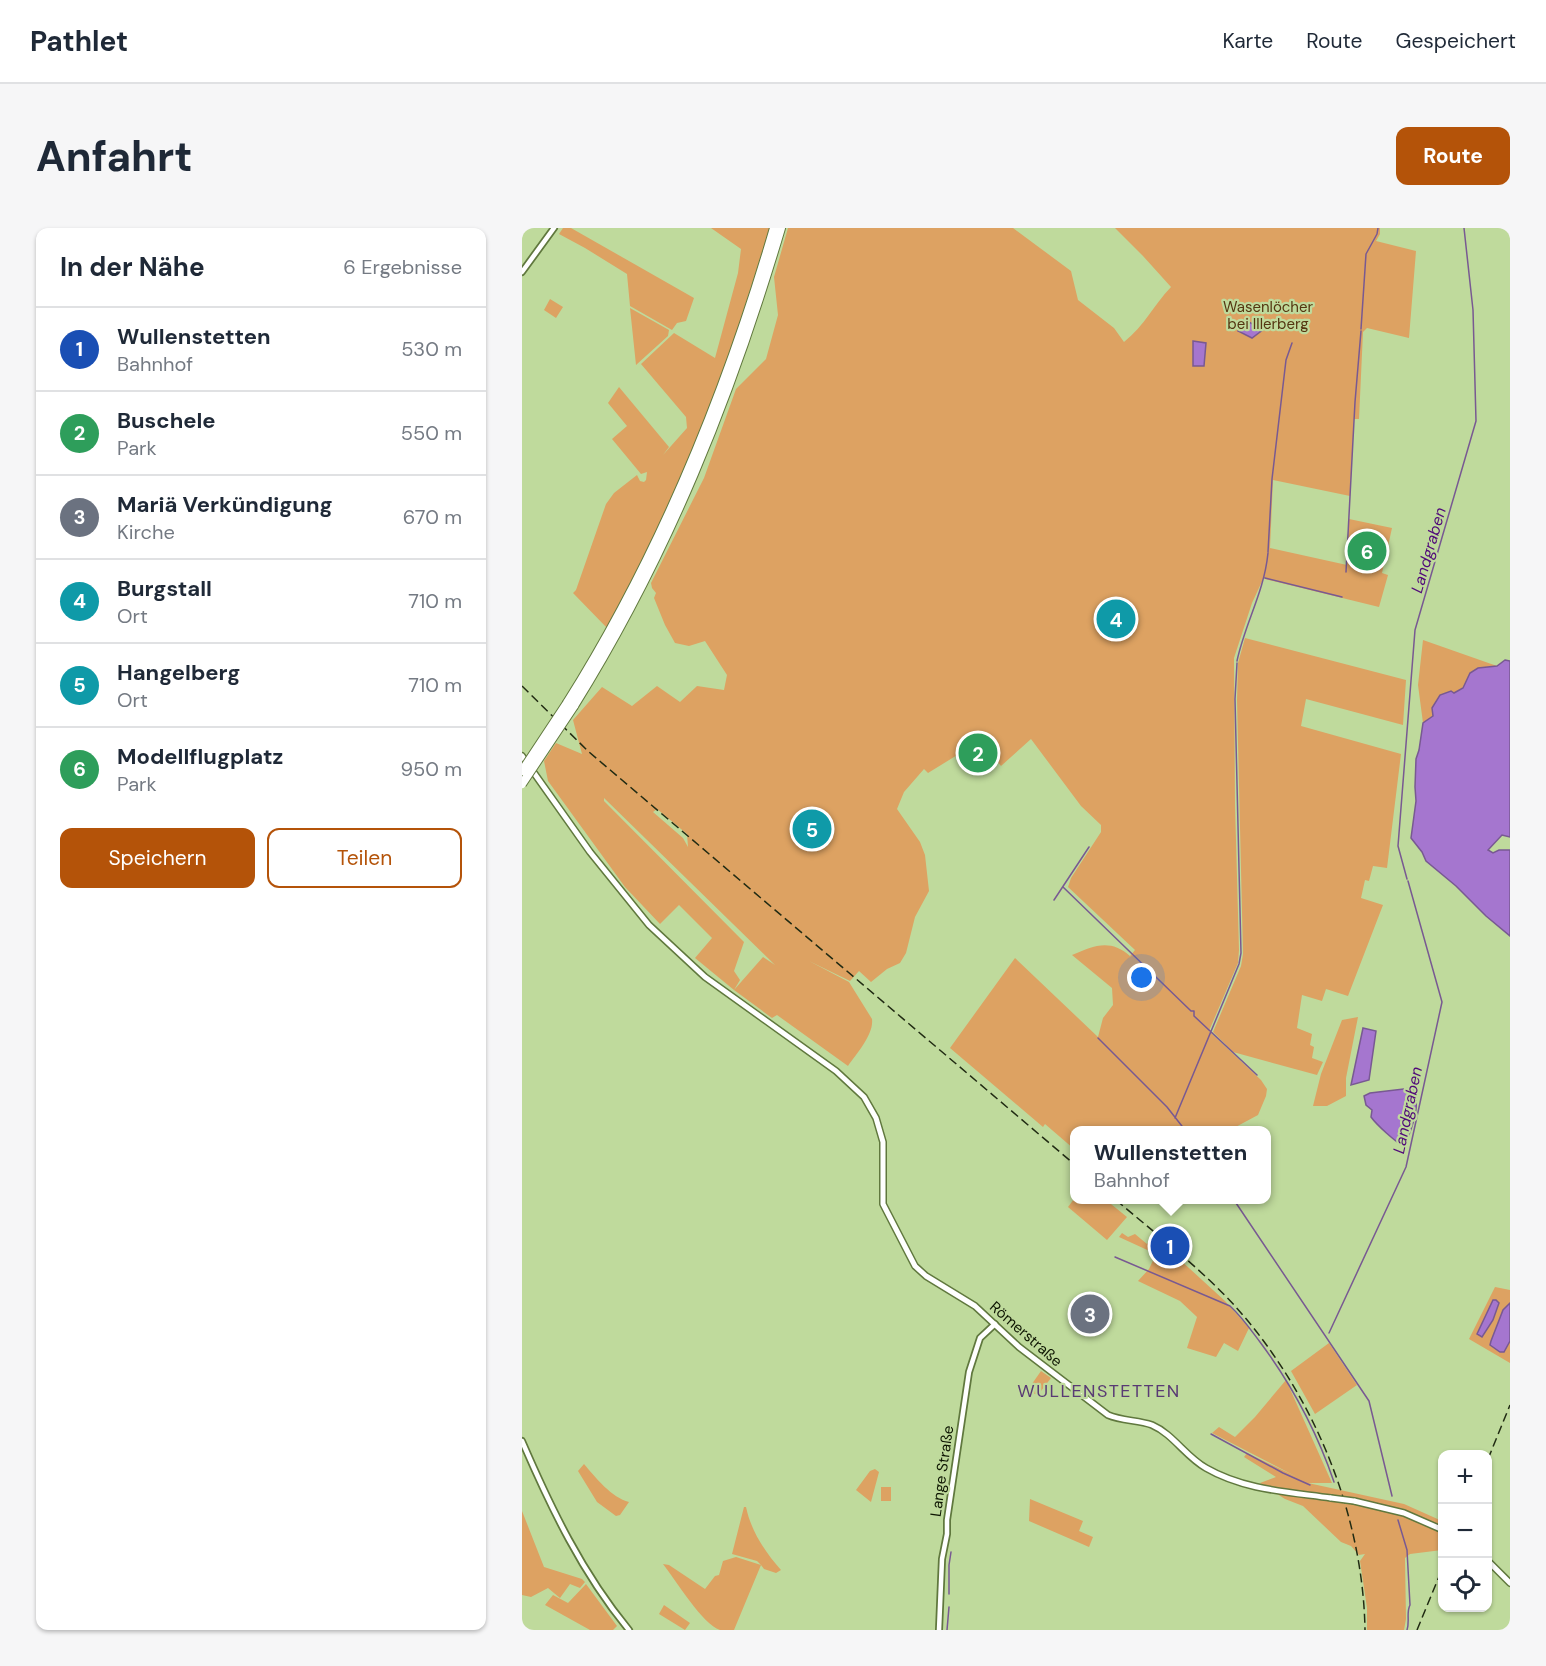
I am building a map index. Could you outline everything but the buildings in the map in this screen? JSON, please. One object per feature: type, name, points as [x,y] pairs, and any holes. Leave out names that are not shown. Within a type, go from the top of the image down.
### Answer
[{"type":"highway","points":[[670,522],[730,367],[774,228]]},
{"type":"highway","points":[[522,784],[571,705],[665,533],[706,448],[736,369],[781,228]]},
{"type":"highway","points":[[522,771],[571,705]]},
{"type":"main road","name":"Römerstraße","points":[[522,756],[590,852],[649,925],[705,977],[836,1071],[864,1097],[876,1118],[883,1143],[883,1203],[920,1272],[975,1306],[1022,1349],[1095,1407],[1116,1418],[1141,1422],[1159,1429],[1207,1469],[1230,1480],[1257,1488],[1354,1501],[1404,1513],[1438,1528]]},
{"type":"main road","points":[[1492,1565],[1510,1583]]},
{"type":"street","points":[[522,272],[554,228]]},
{"type":"street","name":"Lange Straße","points":[[939,1630],[943,1549],[969,1375],[980,1338],[995,1324]]},
{"type":"street","points":[[522,1441],[558,1520],[584,1569],[629,1630]]},
{"type":"green space","points":[[563,228],[571,228],[694,298],[686,321],[677,323],[672,330],[630,306],[627,274],[559,234]]},
{"type":"green space","points":[[711,228],[770,228],[715,399],[661,524],[608,629],[573,593],[606,504],[614,493],[637,475],[640,481],[644,482],[647,472],[641,474],[612,439],[627,426],[608,403],[619,387],[669,447],[663,455],[687,428],[686,417],[641,364],[674,333],[715,358],[738,273],[741,249]]},
{"type":"green space","name":"Wasenlöcher bei Illerberg","points":[[788,228],[1013,228],[1071,271],[1078,300],[1114,328],[1124,342],[1138,329],[1171,287],[1115,228],[1380,228],[1376,241],[1416,251],[1409,338],[1367,328],[1363,332],[1359,419],[1354,419],[1350,496],[1273,480],[1270,548],[1347,565],[1349,519],[1392,528],[1382,573],[1388,575],[1379,607],[1264,577],[1252,603],[1234,658],[1239,950],[1238,963],[1209,1031],[1261,1080],[1267,1089],[1258,1115],[1237,1126],[1070,1126],[1070,1146],[1045,1124],[1043,1127],[950,1048],[1015,958],[1098,1037],[1103,1018],[1113,1005],[1112,988],[1072,955],[1101,945],[1123,950],[1130,956],[1135,950],[1068,887],[1071,878],[1101,832],[1101,825],[1081,806],[1031,739],[1001,766],[980,741],[928,773],[924,769],[904,792],[897,809],[920,842],[925,855],[929,891],[915,917],[906,953],[900,963],[887,969],[871,982],[859,971],[850,981],[809,961],[849,982],[872,1019],[867,1038],[848,1066],[777,1015],[772,1018],[734,990],[695,958],[712,938],[679,905],[660,924],[625,887],[548,781],[544,761],[556,743],[582,754],[573,720],[602,687],[632,706],[657,686],[680,702],[697,686],[724,690],[727,675],[705,641],[689,646],[675,643],[654,598],[656,593],[651,583],[704,478],[736,389],[766,359],[778,315],[774,277]],"holes":[[[604,798],[775,965],[763,957],[734,990],[740,980],[734,971],[744,942],[604,801]],[[657,809],[687,834],[688,847],[683,838],[653,812]]]},
{"type":"green space","points":[[550,299],[563,307],[556,318],[544,310]]},
{"type":"green space","points":[[630,308],[669,330],[668,336],[636,365]]},
{"type":"green space","points":[[1245,638],[1406,680],[1403,725],[1306,699],[1301,726],[1401,754],[1387,868],[1373,866],[1369,881],[1365,880],[1361,898],[1383,905],[1348,996],[1326,989],[1322,1001],[1302,995],[1297,1028],[1312,1034],[1310,1045],[1314,1047],[1312,1058],[1323,1062],[1317,1075],[1233,1052],[1213,1032],[1241,966],[1243,954],[1237,700],[1238,663]]},
{"type":"green space","points":[[1423,640],[1497,666],[1478,668],[1470,673],[1463,688],[1423,723],[1418,685]]},
{"type":"green space","points":[[1358,1017],[1346,1078],[1346,1096],[1327,1106],[1313,1106],[1321,1074],[1342,1020]]},
{"type":"green space","points":[[1070,1204],[1111,1204],[1127,1217],[1107,1240],[1068,1207]]},
{"type":"green space","points":[[1122,1233],[1128,1237],[1135,1234],[1147,1244],[1154,1236],[1225,1301],[1249,1328],[1238,1351],[1224,1343],[1216,1357],[1187,1348],[1197,1317],[1180,1301],[1138,1281],[1149,1269],[1156,1254],[1119,1237]]},
{"type":"green space","points":[[1495,1287],[1510,1290],[1510,1363],[1469,1339]]},
{"type":"green space","points":[[1329,1343],[1357,1385],[1315,1414],[1291,1371]]},
{"type":"green space","points":[[1041,1371],[1051,1378],[1038,1395],[1027,1391]]},
{"type":"green space","points":[[1286,1380],[1332,1483],[1308,1483],[1404,1504],[1438,1519],[1438,1550],[1410,1554],[1405,1558],[1406,1619],[1404,1630],[1367,1630],[1367,1608],[1360,1561],[1365,1554],[1359,1555],[1351,1546],[1341,1542],[1303,1506],[1285,1499],[1260,1483],[1276,1477],[1244,1457],[1247,1453],[1297,1477],[1212,1433],[1219,1427],[1235,1437]]},
{"type":"green space","points":[[584,1464],[610,1492],[629,1502],[620,1515],[616,1516],[597,1502],[578,1471]]},
{"type":"green space","points":[[875,1469],[879,1472],[871,1502],[856,1490],[870,1471]]},
{"type":"green space","points":[[881,1487],[891,1487],[891,1501],[881,1501]]},
{"type":"green space","points":[[1030,1499],[1083,1521],[1079,1531],[1093,1537],[1089,1547],[1029,1521]]},
{"type":"green space","points":[[744,1507],[746,1507],[759,1541],[781,1570],[776,1573],[764,1569],[757,1561],[732,1554]]},
{"type":"green space","points":[[522,1511],[544,1567],[582,1579],[585,1582],[580,1588],[570,1584],[560,1598],[548,1588],[531,1597],[522,1595]]},
{"type":"green space","points":[[736,1557],[761,1565],[734,1630],[720,1630],[698,1611],[663,1564],[669,1565],[705,1589],[715,1576],[719,1575],[723,1561]]},
{"type":"green space","points":[[586,1584],[617,1626],[613,1630],[590,1630],[545,1605],[553,1595],[568,1603]]},
{"type":"green space","points":[[664,1605],[690,1623],[685,1630],[659,1614]]},
{"type":"water","points":[[1244,320],[1264,329],[1252,338],[1238,331]]},
{"type":"water","points":[[1193,341],[1206,343],[1204,366],[1193,366]]},
{"type":"water","points":[[1505,660],[1510,661],[1510,837],[1502,835],[1488,850],[1493,853],[1499,850],[1510,850],[1510,936],[1426,861],[1411,838],[1416,801],[1416,759],[1423,723],[1433,716],[1432,708],[1440,695],[1451,691],[1454,693],[1463,688],[1470,673],[1478,668],[1497,666]]},
{"type":"water","points":[[1363,1028],[1376,1031],[1369,1080],[1351,1085]]},
{"type":"water","points":[[1412,1088],[1415,1094],[1416,1109],[1413,1125],[1404,1146],[1386,1133],[1371,1117],[1372,1110],[1366,1105],[1364,1096],[1370,1093]]},
{"type":"water","points":[[1493,1300],[1499,1303],[1493,1320],[1482,1337],[1477,1334]]},
{"type":"water","points":[[1510,1303],[1510,1341],[1504,1352],[1500,1352],[1490,1345],[1503,1310]]},
{"type":"waterway","points":[[1361,329],[1366,254],[1378,228]]},
{"type":"waterway","name":"Landgraben","points":[[1407,879],[1398,846],[1415,630],[1476,421],[1473,310],[1464,228]]},
{"type":"waterway","points":[[1346,572],[1361,331]]},
{"type":"waterway","points":[[1268,552],[1272,479],[1286,360],[1292,343]]},
{"type":"waterway","points":[[1237,661],[1259,595],[1268,553]]},
{"type":"waterway","points":[[1265,578],[1342,597]]},
{"type":"waterway","points":[[1175,1118],[1239,964],[1241,953],[1235,699],[1237,663]]},
{"type":"waterway","points":[[1054,900],[1089,847]]},
{"type":"waterway","name":"Landgraben","points":[[1329,1333],[1406,1167],[1442,1002],[1408,881]]},
{"type":"waterway","points":[[1063,887],[1191,1011],[1194,1011],[1194,1016],[1257,1075]]},
{"type":"waterway","points":[[1098,1038],[1167,1107],[1182,1126]]},
{"type":"waterway","name":"Landgraben","points":[[1237,1204],[1369,1401],[1392,1496]]},
{"type":"waterway","points":[[1115,1257],[1230,1306],[1234,1310],[1260,1342],[1293,1392],[1312,1427],[1334,1482]]},
{"type":"waterway","points":[[1211,1434],[1310,1485]]},
{"type":"waterway","name":"Landgraben","points":[[1398,1520],[1407,1550],[1410,1605],[1407,1630]]},
{"type":"waterway","points":[[949,1594],[951,1552]]},
{"type":"waterway","points":[[947,1630],[949,1607]]},
{"type":"railway","points":[[522,686],[589,752],[1070,1161]]},
{"type":"railway","points":[[1121,1204],[1177,1251],[1235,1306],[1263,1340],[1288,1377],[1329,1457],[1344,1499],[1355,1542],[1362,1586],[1365,1630]]},
{"type":"railway","points":[[1492,1450],[1510,1405]]},
{"type":"railway","points":[[1417,1630],[1438,1579]]},
{"type":"place","name":"Modellflugplatz","points":[[1367,551]]},
{"type":"place","name":"Burgstall","points":[[1116,619]]},
{"type":"place","name":"Buschele","points":[[978,753]]},
{"type":"place","name":"Hangelberg","points":[[812,829]]},
{"type":"place","name":"Wullenstetten","points":[[1170,1246]]},
{"type":"place","name":"Mariä Verkündigung","points":[[1090,1314]]},
{"type":"district","name":"WULLENSTETTEN","points":[[1099,1391]]}]
